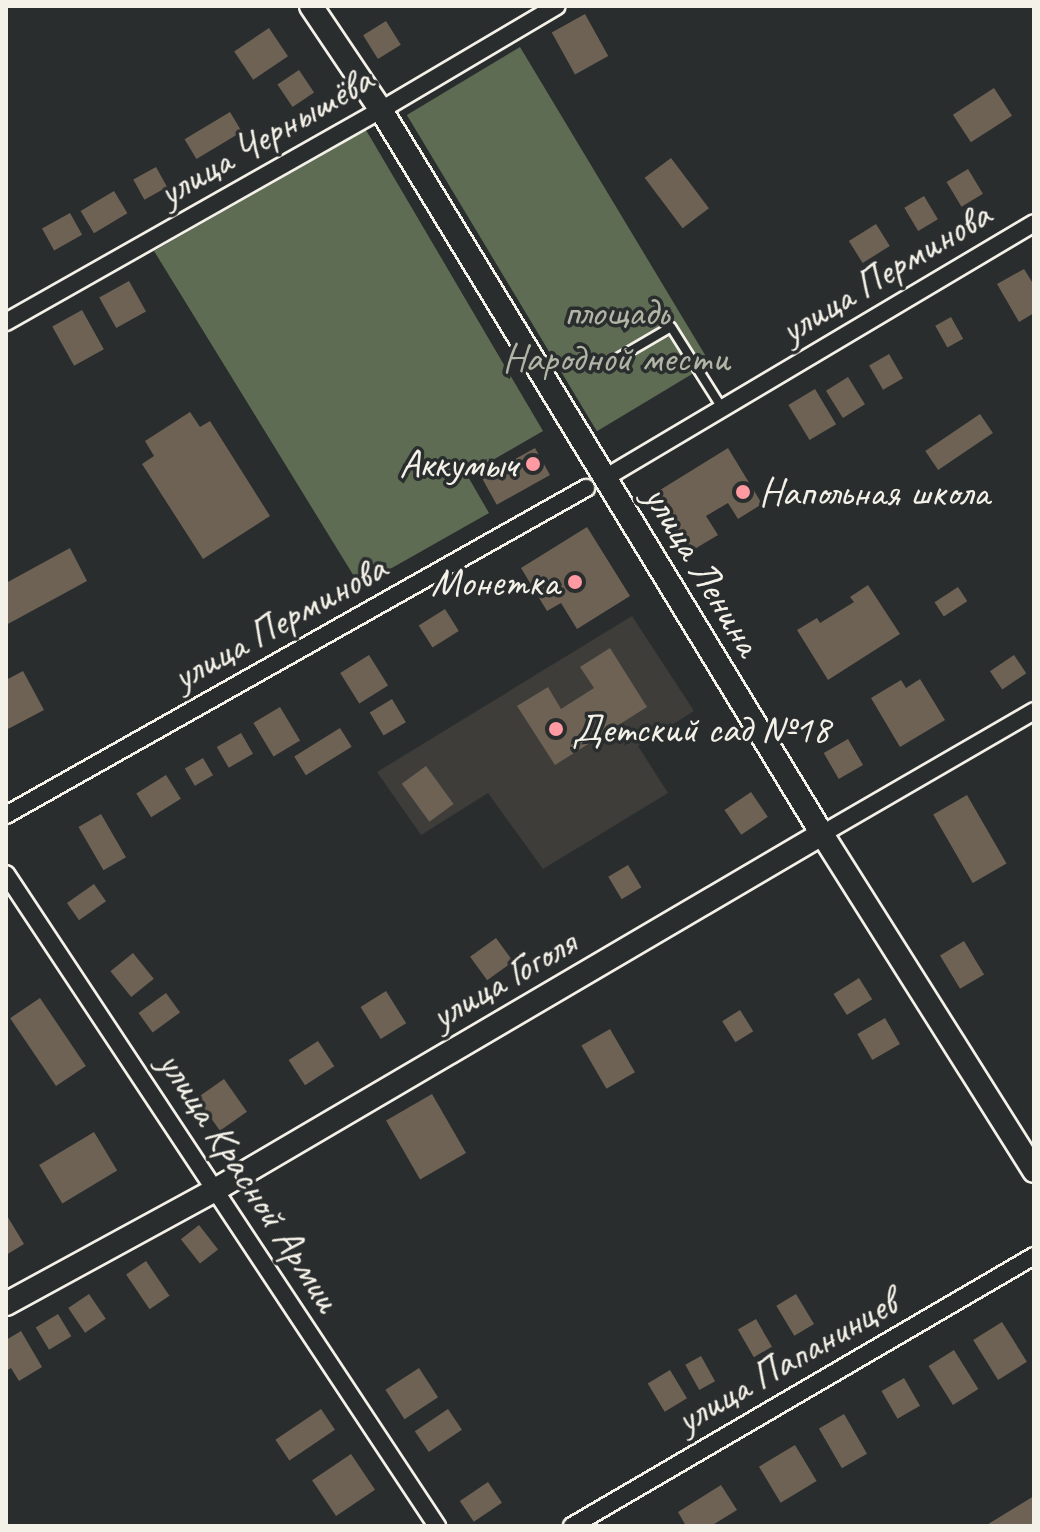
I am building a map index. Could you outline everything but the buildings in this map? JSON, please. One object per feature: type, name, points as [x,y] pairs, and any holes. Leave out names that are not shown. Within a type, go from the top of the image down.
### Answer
[{"type":"street","name":"улица Ленина","points":[[311,6],[381,110],[595,483],[822,834],[1034,1171]]},
{"type":"street","name":"улица Чернышёва","points":[[6,322],[381,110],[557,6]]},
{"type":"street","name":"улица Перминова","points":[[6,815],[595,483],[1034,223]]},
{"type":"street","name":"улица Гоголя","points":[[6,1304],[215,1190],[1034,711]]},
{"type":"street","name":"улица Красной Армии","points":[[6,874],[437,1526]]},
{"type":"street","name":"улица Папанинцев","points":[[572,1526],[1034,1256]]},
{"type":"lane","points":[[618,358],[671,327],[722,408]]},
{"type":"shaded area","name":"Детский сад №18","points":[[632,616],[694,711],[638,746],[668,793],[543,869],[488,793],[421,835],[377,772]]},
{"type":"green space","name":"площадь Народной мести","points":[[520,47],[710,363],[597,431],[407,115]]},
{"type":"green space","points":[[366,130],[543,431],[467,475],[489,513],[360,586],[154,251]]},
{"type":"place","name":"Аккумыч","points":[[533,464]]},
{"type":"place","name":"Напольная школа","points":[[743,492]]},
{"type":"place","name":"Монетка","points":[[575,582]]},
{"type":"place","name":"Детский сад №18","points":[[556,729]]}]
